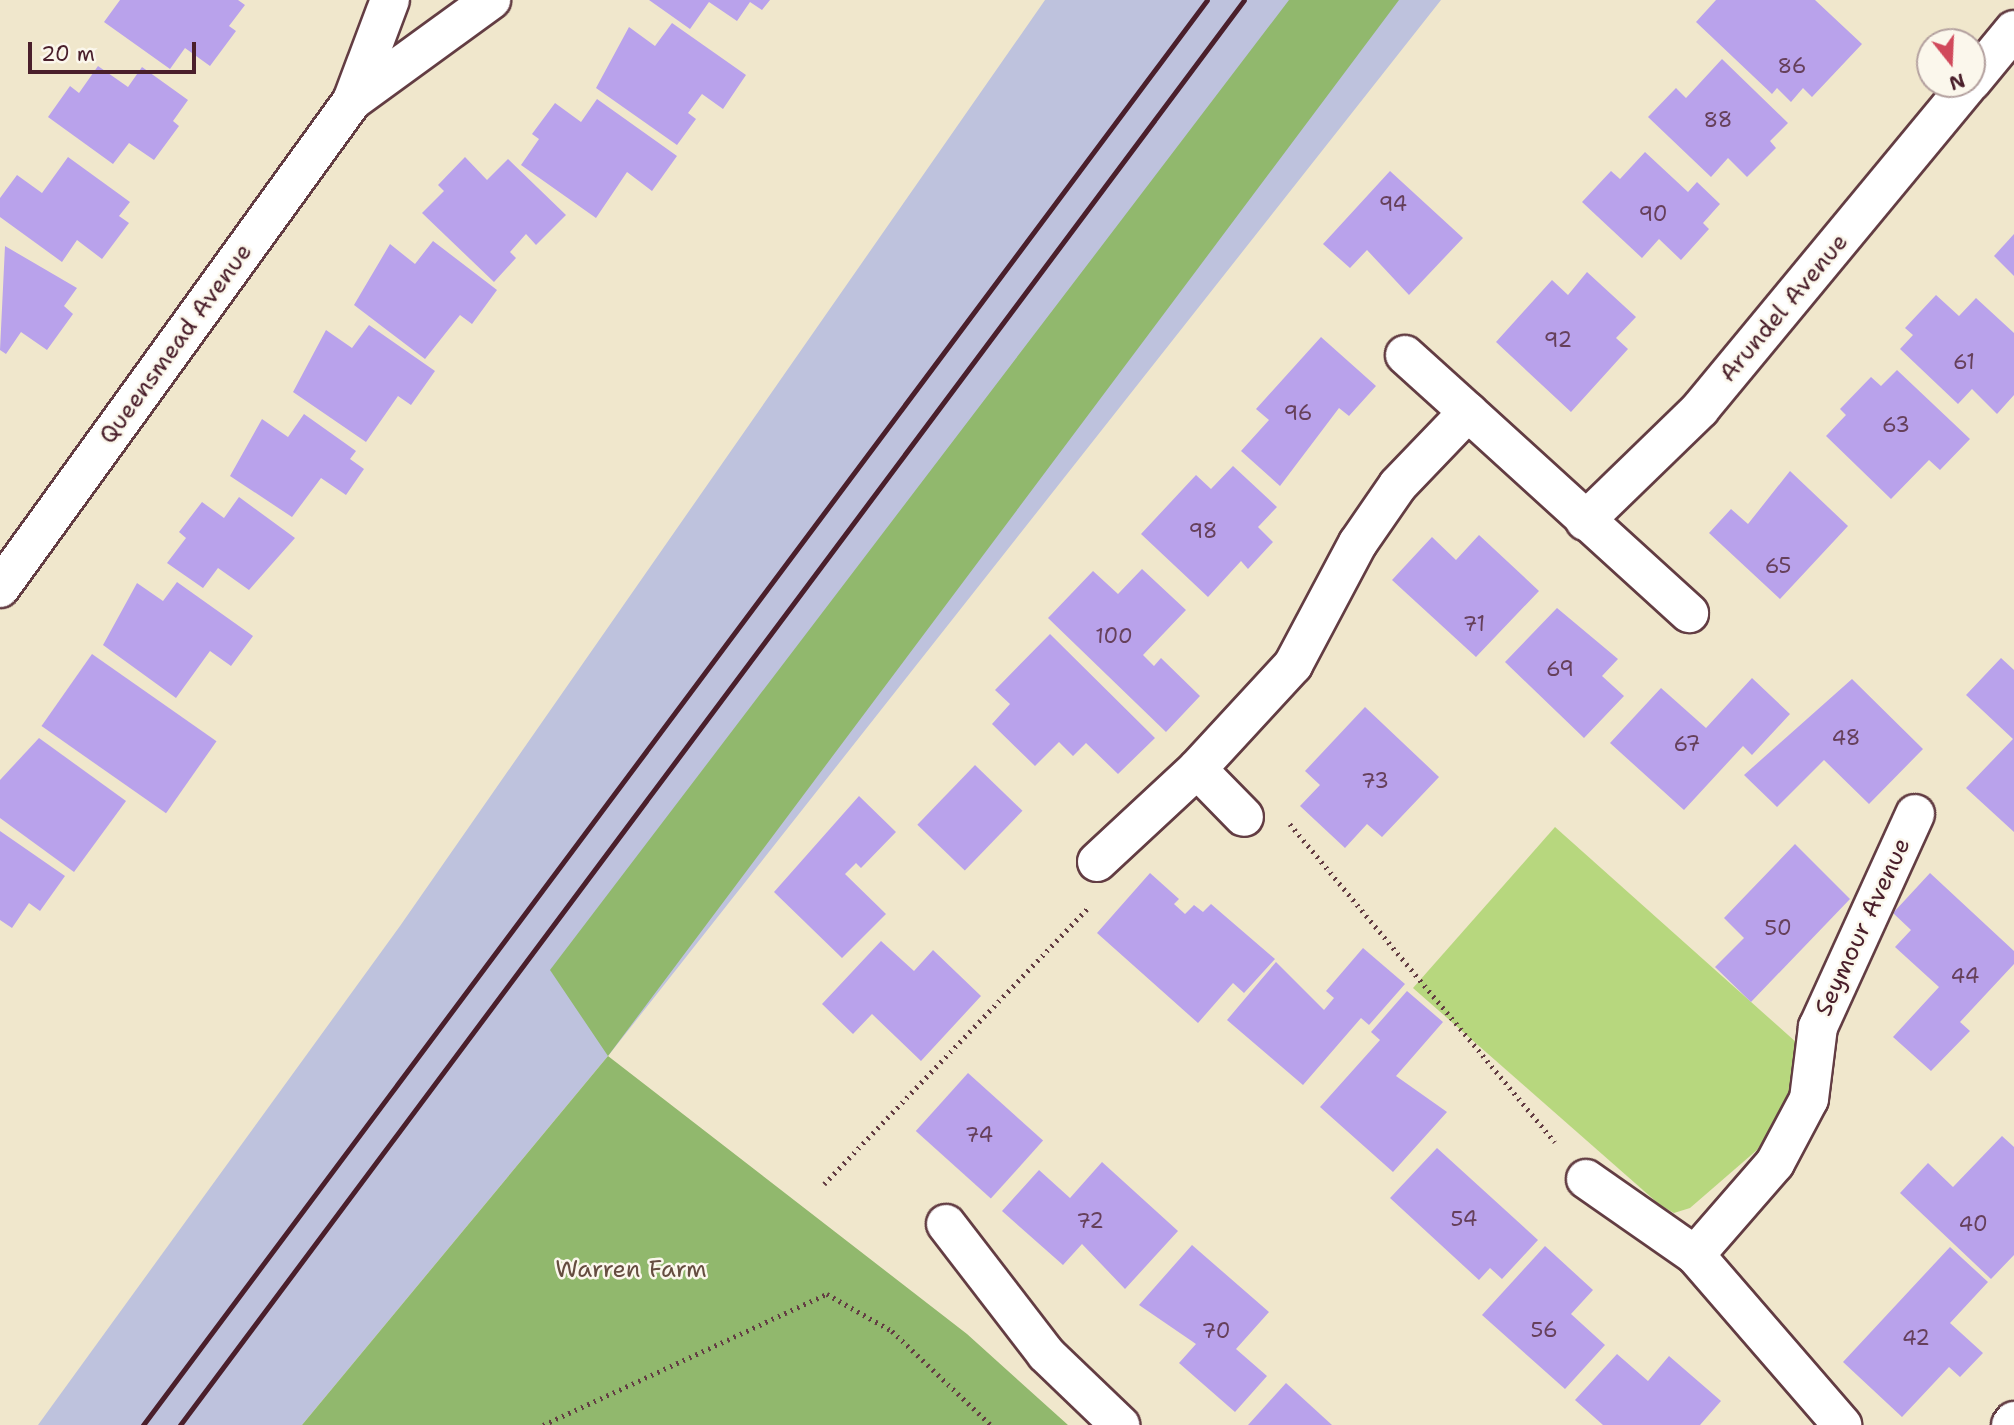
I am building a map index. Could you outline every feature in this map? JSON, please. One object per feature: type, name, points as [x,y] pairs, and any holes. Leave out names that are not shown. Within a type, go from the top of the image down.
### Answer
[{"type":"street","name":"Queensmead Avenue","points":[[0,588],[352,101],[390,0]]},
{"type":"street","name":"Queensmead Avenue","points":[[352,101],[491,0]]},
{"type":"street","name":"Arundel Avenue","points":[[1986,64],[2014,30]]},
{"type":"street","name":"Arundel Avenue","points":[[1585,521],[1700,409],[1958,98]]},
{"type":"street","points":[[1405,355],[1585,521],[1689,612]]},
{"type":"street","points":[[1097,862],[1197,769],[1293,665],[1364,533],[1398,485],[1468,412]]},
{"type":"street","points":[[1197,769],[1244,817]]},
{"type":"street","name":"Seymour Avenue","points":[[1695,1255],[1774,1163],[1809,1099],[1818,1027],[1915,814]]},
{"type":"street","points":[[1586,1179],[1695,1255],[1842,1425]]},
{"type":"street","points":[[946,1224],[1046,1354],[1120,1425]]},
{"type":"path","points":[[1244,817],[1293,824],[1586,1179]]},
{"type":"path","points":[[824,1184],[1100,895],[1097,862]]},
{"type":"path","points":[[543,1425],[827,1294],[891,1331],[991,1425]]},
{"type":"shaded area","points":[[1045,0],[1441,0],[608,1056],[302,1425],[38,1425],[400,926]]},
{"type":"green space","points":[[1289,0],[1399,0],[608,1056],[550,970]]},
{"type":"green space","points":[[1555,827],[1797,1043],[1792,1097],[1757,1150],[1690,1208],[1674,1213],[1660,1205],[1413,988]]},
{"type":"green space","name":"Warren Farm","points":[[608,1056],[967,1334],[1068,1425],[302,1425]]},
{"type":"building","points":[[120,0],[238,0],[245,5],[229,26],[236,31],[210,66],[185,48],[170,69],[104,22]]},
{"type":"building","points":[[649,0],[770,0],[762,10],[750,2],[737,21],[709,2],[690,29]]},
{"type":"building","points":[[1716,0],[1815,0],[1862,44],[1812,97],[1803,88],[1791,102],[1777,88],[1772,94],[1696,22]]},
{"type":"building","points":[[672,23],[746,75],[723,109],[702,94],[688,113],[696,119],[677,145],[596,88],[629,27],[655,46]]},
{"type":"building","points":[[1722,59],[1788,123],[1770,141],[1776,148],[1747,177],[1728,158],[1711,177],[1648,117],[1676,88],[1686,98]]},
{"type":"building","points":[[98,66],[128,87],[142,67],[188,100],[173,121],[179,126],[154,160],[129,143],[113,164],[48,117],[70,86],[79,93]]},
{"type":"building","points":[[597,99],[677,156],[652,191],[627,172],[596,218],[521,165],[539,139],[532,134],[555,103],[581,122]]},
{"type":"building","points":[[1645,152],[1688,192],[1697,182],[1720,204],[1703,223],[1709,229],[1681,260],[1659,239],[1642,258],[1582,202],[1611,171],[1620,179]]},
{"type":"building","points":[[68,157],[130,202],[119,216],[129,223],[102,259],[77,240],[62,262],[0,217],[0,198],[17,175],[42,193]]},
{"type":"building","points":[[465,157],[487,180],[508,159],[566,215],[536,245],[526,234],[510,252],[516,258],[494,282],[422,213],[444,191],[438,185]]},
{"type":"building","points":[[1390,171],[1463,238],[1409,295],[1367,250],[1350,268],[1323,244]]},
{"type":"building","points":[[2014,234],[2014,276],[1994,256]]},
{"type":"building","points":[[433,241],[497,290],[472,324],[460,315],[425,359],[354,305],[390,244],[415,264]]},
{"type":"building","points":[[5,246],[77,288],[64,306],[73,314],[47,350],[21,332],[6,354],[0,350]]},
{"type":"building","points":[[1587,272],[1636,317],[1616,338],[1628,349],[1571,412],[1496,342],[1552,280],[1568,295]]},
{"type":"building","points":[[1936,295],[1959,316],[1976,298],[2014,333],[2014,395],[1997,414],[1972,389],[1958,404],[1900,349],[1913,335],[1905,328]]},
{"type":"building","points":[[369,325],[435,371],[411,405],[398,396],[366,442],[293,392],[326,330],[352,348]]},
{"type":"building","points":[[1321,337],[1376,386],[1349,416],[1339,408],[1280,486],[1241,451],[1269,420],[1256,409]]},
{"type":"building","points":[[1897,370],[1970,439],[1940,470],[1929,460],[1891,499],[1826,436],[1846,415],[1840,409],[1871,377],[1881,386]]},
{"type":"building","points":[[304,414],[356,451],[350,459],[364,469],[346,495],[321,478],[292,517],[230,476],[262,419],[288,437]]},
{"type":"building","points":[[1233,466],[1277,507],[1258,527],[1273,542],[1248,569],[1241,561],[1208,597],[1141,534],[1196,475],[1211,489]]},
{"type":"building","points":[[1790,471],[1848,526],[1780,599],[1709,533],[1731,509],[1748,524]]},
{"type":"building","points":[[239,497],[295,538],[249,590],[218,568],[203,588],[167,563],[186,538],[179,532],[202,502],[224,518]]},
{"type":"building","points":[[1479,535],[1539,591],[1476,657],[1392,580],[1432,537],[1456,560]]},
{"type":"building","points":[[1142,569],[1186,610],[1143,655],[1154,666],[1161,658],[1200,696],[1166,732],[1048,618],[1093,571],[1118,594]]},
{"type":"building","points":[[177,582],[253,636],[231,666],[210,651],[176,698],[103,645],[137,583],[163,601]]},
{"type":"building","points":[[1557,608],[1618,659],[1602,676],[1624,696],[1584,738],[1505,662]]},
{"type":"building","points":[[1050,634],[1155,738],[1118,774],[1086,743],[1073,756],[1059,742],[1035,766],[992,724],[1010,704],[995,690]]},
{"type":"building","points":[[92,654],[217,741],[166,813],[42,726]]},
{"type":"building","points":[[2001,658],[2014,670],[2014,832],[1966,788],[2013,739],[1966,695]]},
{"type":"building","points":[[1752,678],[1790,714],[1752,755],[1743,746],[1684,810],[1610,743],[1661,688],[1706,728]]},
{"type":"building","points":[[1852,679],[1923,749],[1869,804],[1824,760],[1777,807],[1744,775]]},
{"type":"building","points":[[1365,707],[1439,777],[1382,837],[1367,824],[1345,848],[1300,806],[1320,785],[1305,771]]},
{"type":"building","points":[[39,738],[126,801],[74,872],[0,818],[0,780]]},
{"type":"building","points":[[975,765],[1022,811],[965,871],[917,825]]},
{"type":"building","points":[[859,796],[896,832],[861,868],[856,863],[845,874],[886,914],[842,958],[774,892]]},
{"type":"building","points":[[0,831],[65,876],[40,911],[29,903],[12,928],[0,920]]},
{"type":"building","points":[[1795,844],[1850,899],[1751,1002],[1715,967],[1744,938],[1724,918]]},
{"type":"building","points":[[1150,873],[1179,899],[1174,904],[1185,914],[1194,905],[1203,912],[1211,904],[1275,959],[1244,993],[1233,983],[1198,1023],[1097,933]]},
{"type":"building","points":[[1930,873],[2014,951],[2014,964],[1960,1022],[1970,1031],[1931,1071],[1893,1037],[1939,987],[1895,947],[1911,930],[1893,913]]},
{"type":"building","points":[[881,941],[914,971],[933,950],[981,996],[921,1061],[872,1014],[853,1034],[822,1004]]},
{"type":"building","points":[[1363,948],[1405,984],[1369,1025],[1361,1018],[1303,1085],[1227,1020],[1276,962],[1324,1010],[1334,998],[1326,991]]},
{"type":"building","points":[[1407,991],[1443,1022],[1396,1076],[1447,1112],[1393,1172],[1320,1107],[1380,1040],[1371,1032]]},
{"type":"building","points":[[968,1073],[1043,1141],[991,1199],[916,1131]]},
{"type":"building","points":[[2002,1136],[2014,1147],[2014,1255],[1991,1279],[1900,1193],[1928,1163],[1953,1187]]},
{"type":"building","points":[[1437,1148],[1538,1240],[1502,1279],[1490,1268],[1479,1280],[1390,1198]]},
{"type":"building","points":[[1102,1162],[1178,1231],[1125,1289],[1082,1244],[1063,1265],[1002,1211],[1039,1170],[1070,1198]]},
{"type":"building","points":[[1192,1245],[1269,1312],[1236,1349],[1267,1376],[1235,1412],[1179,1363],[1196,1344],[1139,1305]]},
{"type":"building","points":[[1545,1246],[1593,1290],[1571,1314],[1605,1345],[1565,1389],[1482,1315]]},
{"type":"building","points":[[1950,1247],[1988,1282],[1950,1323],[1983,1353],[1960,1377],[1949,1367],[1902,1417],[1843,1362]]},
{"type":"building","points":[[1617,1354],[1648,1381],[1669,1356],[1721,1401],[1700,1425],[1603,1425],[1575,1400]]},
{"type":"building","points":[[1286,1383],[1332,1425],[1248,1425]]},
{"type":"railway","points":[[143,1425],[1207,0]]},
{"type":"railway","points":[[180,1425],[1244,0]]}]
